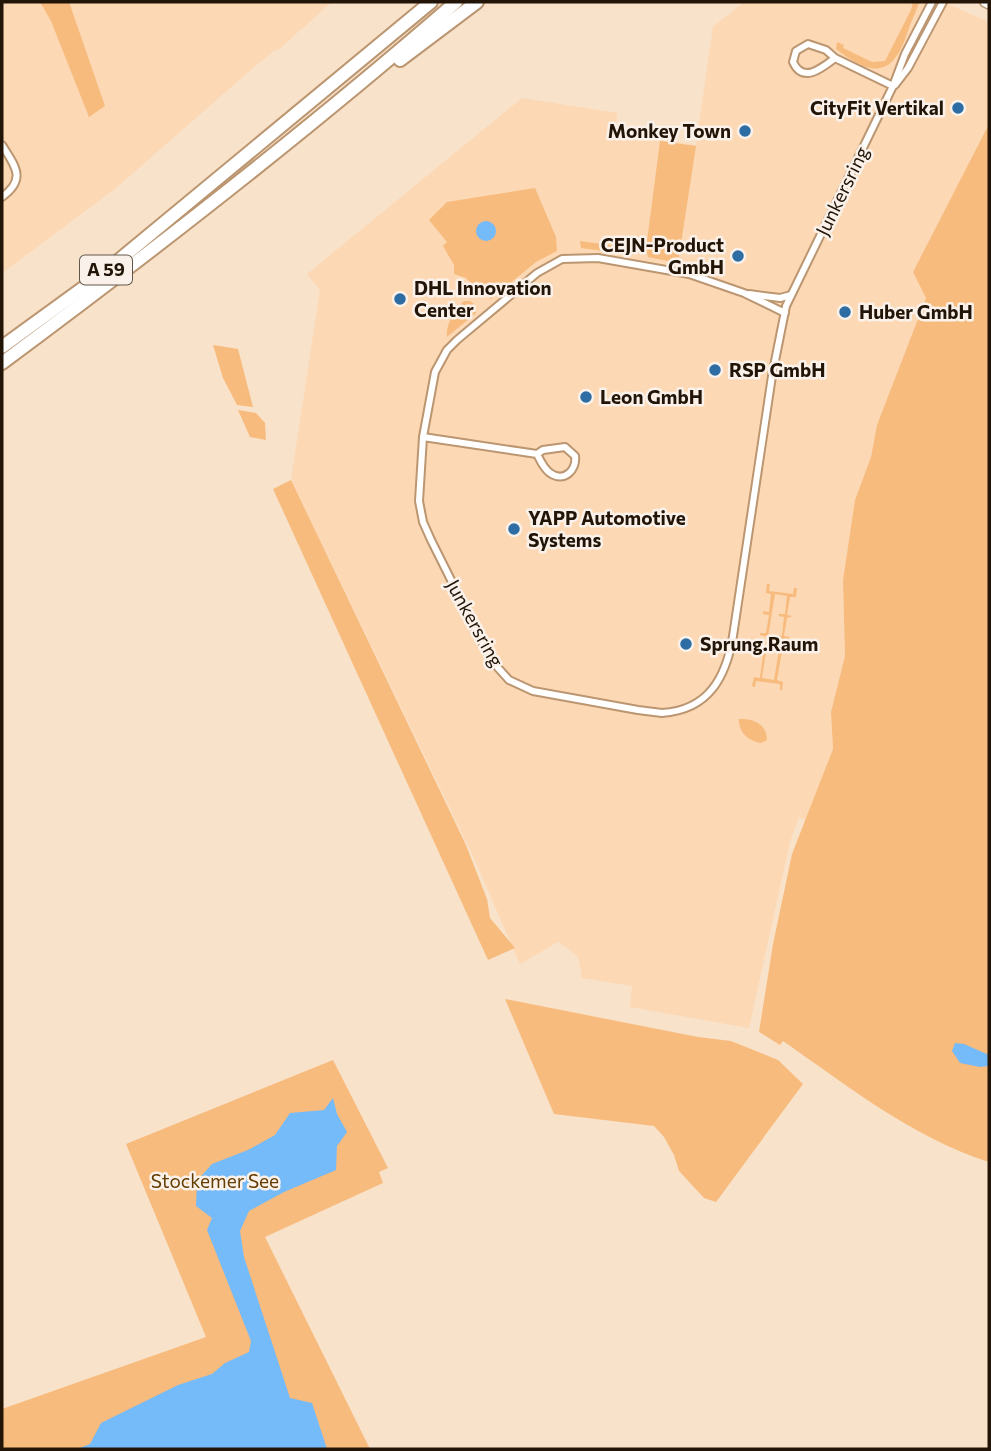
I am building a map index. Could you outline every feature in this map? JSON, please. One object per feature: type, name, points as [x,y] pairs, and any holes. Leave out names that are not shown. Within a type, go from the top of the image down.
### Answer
[{"type":"highway","points":[[366,57],[420,2]]},
{"type":"highway","name":"A 59","points":[[2,347],[100,275],[431,2]]},
{"type":"highway","name":"A 59","points":[[2,363],[109,284],[361,84],[456,2]]},
{"type":"highway","points":[[361,84],[410,53],[477,2]]},
{"type":"street","name":"Junkersring","points":[[894,86],[908,68],[943,2]]},
{"type":"street","name":"Junkersring","points":[[785,313],[744,293],[689,274],[617,260],[584,257],[562,259],[537,273],[447,349],[432,382],[423,437],[419,501],[423,522],[491,660],[509,680],[544,693],[662,713],[679,710],[697,702],[711,692],[722,676],[730,652],[772,376],[785,313],[791,295],[894,86],[901,61],[930,4]]},
{"type":"street","points":[[835,58],[819,70],[809,73],[799,70],[793,62],[796,51],[808,44],[826,50],[835,58],[894,86]]},
{"type":"street","points":[[2,145],[15,166],[17,175],[12,189],[2,197]]},
{"type":"street","name":"Junkersring","points":[[744,293],[780,298],[791,295]]},
{"type":"street","points":[[423,437],[537,454],[543,450],[565,447],[575,456],[576,463],[564,477],[557,476],[547,471],[537,454]]},
{"type":"shaded area","points":[[2,2],[332,2],[116,188],[2,273]]},
{"type":"shaded area","points":[[744,2],[943,2],[989,22],[989,124],[913,272],[926,297],[877,425],[871,457],[855,500],[843,580],[845,656],[831,712],[833,749],[806,820],[799,817],[790,842],[749,1028],[630,1007],[632,986],[582,978],[578,956],[558,942],[520,964],[473,856],[291,480],[320,290],[307,274],[522,98],[617,113],[615,133],[696,145],[713,27]]},
{"type":"green space","points":[[40,2],[69,2],[105,106],[89,117],[51,21]]},
{"type":"green space","points":[[913,2],[919,2],[917,9],[903,44],[890,64],[882,68],[872,68],[850,59],[836,49],[837,42],[844,45],[843,48],[872,62],[885,61]]},
{"type":"green space","points":[[989,124],[989,1162],[961,1152],[908,1125],[783,1041],[780,1045],[759,1032],[773,944],[792,854],[833,749],[831,712],[845,656],[843,580],[855,500],[871,457],[877,425],[926,298],[913,272]]},
{"type":"green space","points":[[660,141],[696,146],[678,263],[648,257],[646,249]]},
{"type":"green space","points":[[535,188],[556,237],[557,251],[536,262],[491,299],[482,294],[486,290],[477,281],[473,285],[466,278],[454,274],[454,265],[443,246],[447,242],[429,220],[447,202]]},
{"type":"green space","points":[[580,241],[638,249],[634,255],[581,248]]},
{"type":"green space","points":[[464,301],[474,304],[476,313],[447,337],[451,318]]},
{"type":"green space","points":[[213,345],[238,349],[253,407],[237,405],[223,378]]},
{"type":"green space","points":[[238,410],[256,413],[265,423],[266,440],[250,437]]},
{"type":"green space","points":[[291,480],[466,845],[487,899],[490,918],[515,948],[488,960],[273,489]]},
{"type":"green space","points":[[767,584],[770,584],[769,591],[793,594],[794,588],[797,588],[796,597],[790,597],[787,615],[793,616],[787,618],[784,636],[789,637],[789,640],[775,638],[776,635],[782,636],[784,617],[779,614],[785,614],[787,596],[775,594],[768,637],[760,635],[766,633],[769,615],[763,614],[763,611],[769,612],[771,594],[766,593]]},
{"type":"green space","points":[[758,644],[767,645],[762,678],[774,680],[779,650],[774,649],[774,646],[788,648],[787,651],[782,651],[777,680],[783,682],[782,690],[780,684],[756,681],[755,687],[752,686],[754,677],[760,678],[764,648]]},
{"type":"green space","points":[[739,719],[762,726],[767,740],[761,743],[749,738],[742,732]]},
{"type":"green space","points":[[505,999],[731,1041],[778,1060],[803,1084],[716,1202],[704,1198],[679,1171],[664,1137],[654,1126],[554,1114]]},
{"type":"green space","name":"Stockemer See","points":[[333,1060],[388,1168],[379,1172],[383,1183],[265,1237],[370,1449],[2,1449],[2,1409],[206,1337],[126,1144]]},
{"type":"water","points":[[486,221],[493,224],[496,231],[493,238],[486,241],[479,238],[476,231],[479,224]]},
{"type":"water","points":[[955,1043],[989,1055],[989,1066],[960,1063],[952,1051]]},
{"type":"water","name":"Stockemer See","points":[[333,1098],[337,1114],[347,1132],[337,1146],[336,1170],[284,1192],[249,1211],[240,1231],[244,1257],[290,1398],[312,1403],[327,1449],[77,1449],[90,1444],[101,1423],[178,1385],[212,1374],[225,1363],[249,1352],[251,1341],[207,1230],[212,1218],[196,1206],[197,1181],[212,1164],[248,1150],[275,1135],[290,1113],[324,1110]]},
{"type":"place","name":"CityFit Vertikal","points":[[958,108]]},
{"type":"place","name":"Monkey Town","points":[[745,131]]},
{"type":"place","name":"CEJN-Product GmbH","points":[[738,256]]},
{"type":"place","name":"DHL Innovation Center","points":[[400,299]]},
{"type":"place","name":"Huber GmbH","points":[[845,312]]},
{"type":"place","name":"RSP GmbH","points":[[715,370]]},
{"type":"place","name":"Leon GmbH","points":[[586,397]]},
{"type":"place","name":"YAPP Automotive Systems","points":[[514,529]]},
{"type":"place","name":"Sprung.Raum","points":[[686,644]]}]
